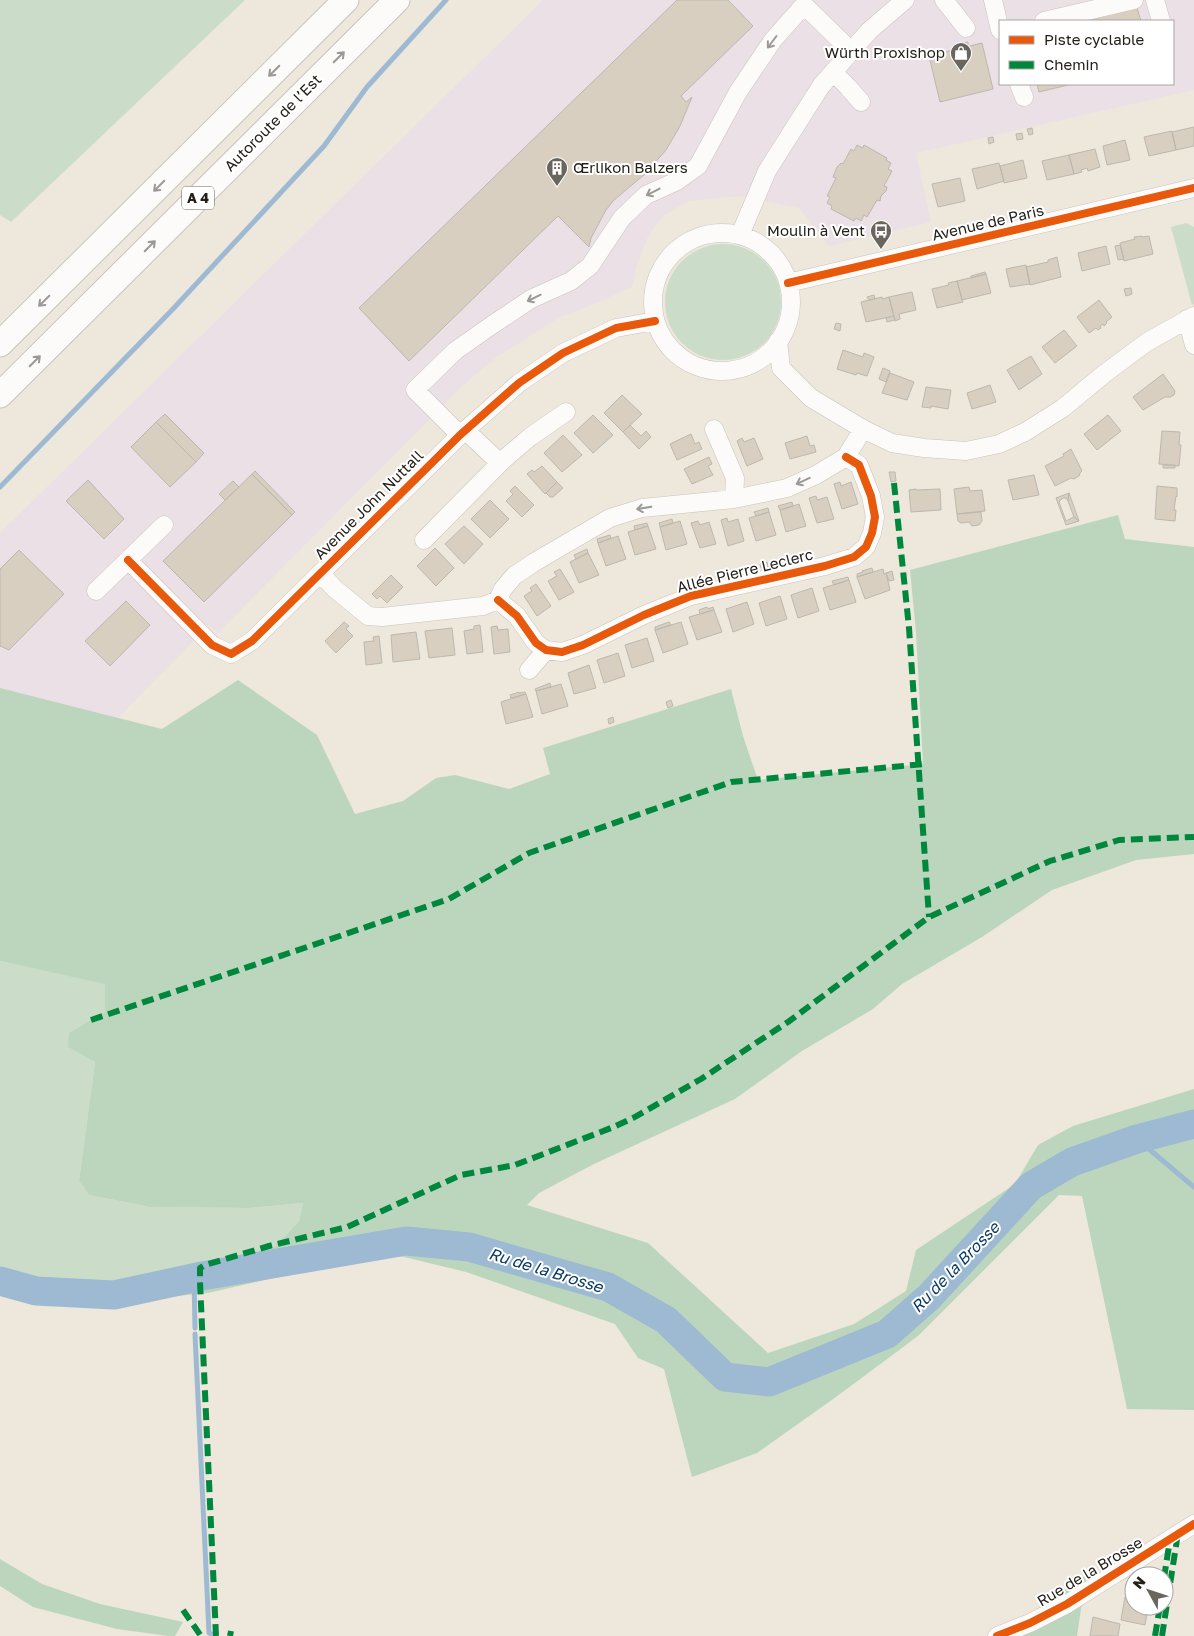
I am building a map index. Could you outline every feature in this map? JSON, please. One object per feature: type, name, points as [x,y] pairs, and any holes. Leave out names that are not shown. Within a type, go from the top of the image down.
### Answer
[{"type":"highway","name":"A 4","points":[[0,344],[346,0]]},
{"type":"highway","name":"Autoroute de l’Est","points":[[0,395],[397,0]]},
{"type":"street","points":[[740,235],[767,171],[821,86],[869,31],[906,0]]},
{"type":"street","points":[[944,0],[966,28]]},
{"type":"street","points":[[993,0],[999,26]]},
{"type":"street","points":[[1048,20],[1134,0]]},
{"type":"street","points":[[1155,0],[1161,20]]},
{"type":"street","points":[[500,463],[415,390],[455,351],[531,299],[571,281],[590,266],[622,218],[646,195],[677,180],[698,166],[738,92],[773,40],[804,5],[852,52]]},
{"type":"street","points":[[833,72],[861,102]]},
{"type":"street","name":"Avenue de Paris","points":[[788,284],[1194,188]]},
{"type":"street","points":[[719,232],[740,235],[761,245],[778,262],[788,284],[791,304],[787,323],[778,341],[764,356],[745,367],[723,371],[700,367],[680,357],[665,341],[656,321],[653,300],[656,280],[666,261],[680,246],[698,236],[719,232]]},
{"type":"street","points":[[778,341],[781,368],[811,398],[863,429],[892,443],[924,448],[966,451],[998,444],[1025,432],[1063,408],[1147,342],[1191,317],[1194,345]]},
{"type":"street","name":"Avenue John Nuttall","points":[[128,560],[212,645],[231,654],[252,641],[462,432],[519,383],[563,353],[616,328],[656,321]]},
{"type":"street","points":[[424,540],[500,463],[530,437],[566,412]]},
{"type":"street","points":[[714,429],[735,478],[734,499]]},
{"type":"street","points":[[320,573],[335,589],[368,616],[382,617],[483,606],[498,600],[503,589],[514,576],[610,518],[642,508],[734,499],[787,488],[816,475],[846,457],[863,429]]},
{"type":"street","name":"Allée Pierre Leclerc","points":[[546,650],[562,652],[583,646],[644,615],[691,596],[825,566],[854,557],[866,547],[872,533],[875,517],[871,496],[861,471],[858,465],[846,457]]},
{"type":"street","points":[[96,592],[164,525]]},
{"type":"street","points":[[498,600],[517,616],[536,643],[546,650],[529,670]]},
{"type":"street","name":"Rue de la Brosse","points":[[997,1636],[1030,1624],[1066,1604],[1194,1524]]},
{"type":"shaded area","points":[[543,0],[1194,0],[1194,90],[916,153],[931,222],[829,246],[799,208],[740,196],[688,201],[664,215],[649,234],[637,264],[632,287],[560,317],[498,356],[462,386],[218,633],[209,625],[118,718],[0,688],[0,533]]},
{"type":"green space","points":[[0,0],[245,0],[11,222],[0,215]]},
{"type":"green space","points":[[1186,223],[1194,227],[1194,304],[1192,305],[1171,227]]},
{"type":"green space","points":[[723,244],[745,249],[764,261],[776,280],[781,302],[776,324],[764,343],[745,355],[723,360],[701,355],[682,343],[670,324],[665,302],[670,280],[682,261],[701,249]]},
{"type":"green space","points":[[1118,515],[1125,539],[1194,547],[1194,854],[1136,860],[1052,890],[982,937],[902,984],[873,1009],[802,1051],[735,1099],[594,1164],[539,1193],[527,1205],[648,1243],[768,1353],[854,1324],[906,1291],[916,1250],[1015,1184],[1038,1145],[1073,1126],[1194,1089],[1194,1410],[1127,1409],[1082,1196],[1059,1195],[918,1336],[836,1397],[757,1453],[692,1477],[664,1369],[638,1358],[615,1324],[466,1272],[400,1256],[330,1265],[208,1293],[93,1304],[18,1301],[0,1296],[0,1269],[37,1282],[118,1286],[267,1255],[299,1221],[303,1203],[249,1208],[150,1207],[89,1195],[79,1181],[95,1062],[68,1047],[69,1033],[105,1012],[105,984],[0,961],[0,688],[162,729],[238,680],[317,735],[355,814],[403,801],[436,778],[455,775],[509,789],[550,774],[543,748],[731,689],[743,736],[758,780],[923,764],[916,632],[910,570]]},
{"type":"green space","points":[[0,961],[105,983],[105,1012],[69,1047],[95,1062],[79,1181],[89,1195],[150,1207],[249,1208],[303,1203],[299,1221],[267,1255],[118,1286],[37,1282],[0,1269]]},
{"type":"green space","points":[[0,1559],[42,1584],[100,1604],[183,1622],[175,1636],[168,1636],[117,1629],[33,1607],[0,1586]]},
{"type":"green space","points":[[1086,1575],[1077,1636],[998,1636]]},
{"type":"building","name":"Œrlikon Balzers","points":[[677,0],[728,0],[753,26],[681,96],[686,102],[692,97],[680,126],[666,150],[645,174],[614,200],[606,210],[591,238],[589,247],[558,216],[409,361],[359,308]]},
{"type":"building","points":[[1137,8],[1141,20],[1086,20]]},
{"type":"building","points":[[968,42],[968,46],[956,49],[955,45]]},
{"type":"building","name":"Würth Proxishop","points":[[982,43],[993,89],[940,102],[929,56]]},
{"type":"building","points":[[1037,85],[1068,85],[1039,92]]},
{"type":"building","points":[[1194,127],[1194,146],[1176,150],[1172,132]]},
{"type":"building","points":[[1032,128],[1033,134],[1029,135],[1027,129]]},
{"type":"building","points":[[1172,131],[1176,150],[1149,156],[1144,137]]},
{"type":"building","points":[[1022,133],[1023,139],[1017,140],[1016,134]]},
{"type":"building","points":[[993,137],[994,142],[989,144],[988,138]]},
{"type":"building","points":[[1125,140],[1130,160],[1107,165],[1103,146]]},
{"type":"building","points":[[857,145],[863,148],[864,145],[887,158],[886,160],[891,163],[888,169],[892,171],[884,186],[887,187],[886,191],[881,196],[880,201],[877,200],[867,217],[864,215],[861,221],[856,218],[854,221],[831,209],[832,206],[827,203],[830,197],[827,196],[836,178],[833,177],[837,167],[841,163],[843,164],[851,149],[854,151]]},
{"type":"building","points":[[1095,149],[1100,167],[1088,171],[1087,168],[1081,170],[1082,172],[1074,174],[1069,155]]},
{"type":"building","points":[[1069,155],[1074,174],[1047,180],[1042,161]]},
{"type":"building","points":[[1023,160],[1027,178],[1004,183],[1000,166]]},
{"type":"building","points":[[999,163],[1004,181],[977,189],[972,169]]},
{"type":"building","points":[[960,178],[965,201],[938,207],[932,184]]},
{"type":"building","points":[[1142,236],[1149,236],[1153,254],[1124,261],[1120,243]]},
{"type":"building","points":[[1120,245],[1124,259],[1118,260],[1115,246]]},
{"type":"building","points":[[1106,246],[1110,264],[1082,271],[1078,253]]},
{"type":"building","points":[[1057,257],[1061,277],[1030,285],[1026,267],[1048,262],[1048,260]]},
{"type":"building","points":[[1026,265],[1030,284],[1010,287],[1006,269]]},
{"type":"building","points":[[985,272],[986,274],[971,278],[971,276]]},
{"type":"building","points":[[986,274],[991,293],[962,300],[957,281]]},
{"type":"building","points":[[957,281],[963,302],[937,308],[932,289]]},
{"type":"building","points":[[1131,288],[1132,294],[1126,296],[1124,289]]},
{"type":"building","points":[[912,292],[916,310],[899,314],[900,319],[895,321],[889,297]]},
{"type":"building","points":[[874,295],[875,299],[869,300],[867,297]]},
{"type":"building","points":[[882,297],[882,299],[889,297],[894,316],[866,322],[861,302]]},
{"type":"building","points":[[1099,300],[1112,317],[1104,326],[1103,324],[1098,330],[1096,328],[1089,333],[1077,317]]},
{"type":"building","points":[[894,316],[895,320],[887,322],[886,318]]},
{"type":"building","points":[[836,323],[841,324],[840,331],[834,329]]},
{"type":"building","points":[[1064,330],[1077,346],[1055,363],[1042,347]]},
{"type":"building","points":[[843,350],[863,357],[864,353],[874,357],[867,376],[857,373],[856,375],[837,369]]},
{"type":"building","points":[[1031,356],[1042,374],[1019,390],[1007,370]]},
{"type":"building","points":[[883,368],[890,371],[886,382],[879,379]]},
{"type":"building","points":[[890,373],[914,382],[907,400],[882,393]]},
{"type":"building","points":[[1163,374],[1175,391],[1174,395],[1165,397],[1143,410],[1133,397]]},
{"type":"building","points":[[990,385],[996,402],[972,409],[967,393]]},
{"type":"building","points":[[926,387],[951,390],[948,409],[931,406],[931,408],[922,407]]},
{"type":"building","points":[[622,395],[642,414],[623,432],[604,413]]},
{"type":"building","points":[[165,414],[204,453],[196,462],[156,422]]},
{"type":"building","points":[[593,415],[613,435],[593,453],[574,433]]},
{"type":"building","points":[[1108,415],[1121,431],[1097,450],[1084,434]]},
{"type":"building","points":[[156,422],[196,462],[170,487],[131,447]]},
{"type":"building","points":[[630,425],[641,436],[646,431],[651,437],[639,449],[623,432]]},
{"type":"building","points":[[1162,431],[1180,432],[1179,466],[1159,464]]},
{"type":"building","points":[[691,434],[695,444],[699,442],[702,449],[677,460],[670,444]]},
{"type":"building","points":[[563,435],[582,455],[562,472],[544,453]]},
{"type":"building","points":[[807,436],[810,446],[814,445],[816,452],[790,459],[785,443]]},
{"type":"building","points":[[742,438],[744,442],[754,438],[763,459],[747,466],[737,441]]},
{"type":"building","points":[[1071,449],[1082,471],[1074,479],[1071,478],[1055,486],[1045,466],[1064,456],[1063,454]]},
{"type":"building","points":[[709,457],[712,464],[708,466],[713,475],[692,484],[684,469]]},
{"type":"building","points":[[1163,465],[1175,465],[1175,468],[1163,468]]},
{"type":"building","points":[[542,466],[557,482],[545,494],[527,474],[532,470],[534,472]]},
{"type":"building","points":[[255,471],[295,512],[292,515],[252,474]]},
{"type":"building","points":[[889,472],[895,472],[896,481],[891,482]]},
{"type":"building","points":[[252,474],[292,515],[204,602],[163,561]]},
{"type":"building","points":[[1034,475],[1039,495],[1013,500],[1008,480]]},
{"type":"building","points":[[88,480],[124,519],[104,539],[66,501]]},
{"type":"building","points":[[233,481],[239,487],[225,500],[219,494]]},
{"type":"building","points":[[557,482],[563,488],[553,497],[550,497],[546,493]]},
{"type":"building","points":[[840,482],[841,486],[851,482],[858,504],[842,509],[834,484]]},
{"type":"building","points":[[515,486],[534,505],[522,517],[506,501],[513,494],[510,491]]},
{"type":"building","points":[[1157,486],[1177,488],[1174,510],[1176,510],[1175,521],[1155,519]]},
{"type":"building","points":[[969,487],[970,491],[982,490],[985,511],[957,514],[954,489]]},
{"type":"building","points":[[940,489],[941,510],[911,512],[909,490]]},
{"type":"building","points":[[1069,493],[1068,501],[1066,498],[1063,498],[1059,502],[1066,521],[1074,517],[1079,521],[1066,525],[1056,498]]},
{"type":"building","points":[[1069,493],[1079,521],[1074,517],[1068,501]]},
{"type":"building","points":[[816,496],[817,500],[827,497],[834,519],[817,523],[809,498]]},
{"type":"building","points":[[490,500],[509,519],[490,538],[471,519]]},
{"type":"building","points":[[792,502],[793,506],[780,510],[778,506]]},
{"type":"building","points":[[799,504],[806,526],[786,532],[780,510]]},
{"type":"building","points":[[768,508],[769,512],[756,516],[754,512]]},
{"type":"building","points":[[769,512],[776,535],[756,541],[749,518]]},
{"type":"building","points":[[981,512],[982,521],[979,525],[972,526],[969,522],[961,523],[958,521],[957,514]]},
{"type":"building","points":[[727,518],[728,522],[738,519],[744,541],[728,546],[721,520]]},
{"type":"building","points":[[672,519],[673,523],[660,527],[659,523]]},
{"type":"building","points":[[680,521],[687,544],[666,550],[660,527]]},
{"type":"building","points":[[698,521],[700,525],[709,522],[716,544],[700,548],[691,523]]},
{"type":"building","points":[[647,523],[648,526],[635,530],[634,526]]},
{"type":"building","points":[[464,526],[483,544],[464,564],[445,544]]},
{"type":"building","points":[[648,526],[656,549],[635,555],[628,532]]},
{"type":"building","points":[[610,535],[611,538],[598,543],[597,539]]},
{"type":"building","points":[[618,536],[626,559],[606,566],[598,543]]},
{"type":"building","points":[[435,548],[454,568],[436,586],[417,566]]},
{"type":"building","points":[[587,549],[588,553],[576,559],[574,555]]},
{"type":"building","points":[[19,550],[64,594],[9,650],[0,646],[0,569]]},
{"type":"building","points":[[588,553],[599,575],[579,583],[570,562]]},
{"type":"building","points":[[767,562],[768,567],[761,568],[760,564]]},
{"type":"building","points":[[872,568],[873,572],[857,577],[857,574],[862,571]]},
{"type":"building","points":[[560,569],[574,592],[559,600],[548,581],[557,576],[554,572]]},
{"type":"building","points":[[883,569],[884,574],[886,573],[890,590],[865,599],[857,577]]},
{"type":"building","points":[[892,571],[894,580],[889,581],[886,573]]},
{"type":"building","points":[[391,575],[403,587],[387,603],[380,596],[377,599],[372,594]]},
{"type":"building","points":[[848,577],[849,580],[834,585],[832,581]]},
{"type":"building","points":[[849,580],[856,602],[830,610],[823,588]]},
{"type":"building","points":[[536,584],[551,606],[537,616],[524,596],[532,591],[530,588]]},
{"type":"building","points":[[812,588],[819,611],[798,618],[791,595]]},
{"type":"building","points":[[780,596],[787,619],[766,626],[759,603]]},
{"type":"building","points":[[126,601],[150,625],[110,666],[85,641]]},
{"type":"building","points":[[747,602],[754,624],[733,632],[726,609]]},
{"type":"building","points":[[707,607],[708,609],[713,607],[714,610],[700,614],[699,610]]},
{"type":"building","points":[[714,610],[722,632],[697,640],[689,617]]},
{"type":"building","points":[[344,622],[349,626],[346,629],[353,636],[336,653],[325,641]]},
{"type":"building","points":[[669,622],[671,625],[655,630],[655,627]]},
{"type":"building","points":[[681,622],[688,644],[663,653],[655,630]]},
{"type":"building","points":[[480,625],[483,652],[467,654],[464,631],[474,629],[474,626]]},
{"type":"building","points":[[497,626],[498,630],[508,629],[510,652],[494,654],[491,627]]},
{"type":"building","points":[[452,628],[455,655],[429,658],[425,631]]},
{"type":"building","points":[[416,632],[420,659],[393,662],[391,635]]},
{"type":"building","points":[[379,636],[382,663],[366,665],[364,642],[374,641],[373,637]]},
{"type":"building","points":[[647,638],[654,661],[632,668],[625,645]]},
{"type":"building","points":[[618,653],[625,676],[604,683],[597,660]]},
{"type":"building","points":[[589,665],[596,688],[574,694],[568,673]]},
{"type":"building","points":[[550,683],[551,687],[536,691],[535,689]]},
{"type":"building","points":[[561,684],[568,706],[542,714],[536,691]]},
{"type":"building","points":[[525,692],[526,694],[511,698],[510,695]]},
{"type":"building","points":[[526,694],[533,717],[506,724],[501,702]]},
{"type":"building","points":[[671,700],[673,706],[668,708],[666,702]]},
{"type":"building","points":[[613,717],[614,722],[609,724],[608,719]]},
{"type":"building","points":[[1124,1603],[1124,1616],[1146,1616],[1145,1625],[1121,1620]]},
{"type":"building","points":[[1093,1617],[1120,1624],[1118,1636],[1090,1636]]},
{"type":"waterway","points":[[0,487],[172,310],[324,146],[367,87],[446,0]]},
{"type":"waterway","name":"Ru de la Brosse","points":[[0,1281],[36,1291],[114,1295],[202,1276],[406,1241],[469,1247],[608,1287],[666,1320],[725,1377],[769,1382],[887,1334],[929,1297],[1031,1186],[1072,1162],[1137,1139],[1194,1124]]},
{"type":"waterway","points":[[1137,1139],[1194,1187]]},
{"type":"waterway","points":[[194,1278],[195,1328]]},
{"type":"waterway","points":[[195,1334],[209,1633],[212,1634]]},
{"type":"marked path","points":[[894,483],[909,628],[929,917]]},
{"type":"marked path","points":[[91,1020],[449,899],[529,853],[731,782],[924,764]]},
{"type":"marked path","points":[[216,1636],[200,1268],[269,1246],[347,1227],[461,1175],[515,1165],[633,1118],[701,1079],[788,1022],[929,917],[1050,861],[1119,840],[1194,837]]},
{"type":"marked path","points":[[1162,1636],[1178,1533]]},
{"type":"marked path","points":[[1166,1566],[1170,1539]]},
{"type":"marked path","points":[[183,1610],[201,1636]]},
{"type":"marked path","points":[[1155,1636],[1158,1616]]},
{"type":"marked path","points":[[230,1636],[231,1631]]},
{"type":"cycle path","points":[[788,283],[1194,188]]},
{"type":"cycle path","points":[[128,560],[212,645],[231,654],[252,641],[460,435],[519,383],[563,353],[616,328],[655,321]]},
{"type":"cycle path","points":[[498,600],[517,616],[536,643],[546,650],[562,652],[583,645],[644,615],[691,596],[825,566],[854,557],[866,547],[872,533],[875,517],[871,496],[859,465],[846,457]]},
{"type":"cycle path","points":[[997,1636],[1030,1623],[1067,1604],[1194,1524]]},
{"type":"place","name":"Würth Proxishop","points":[[961,72]]},
{"type":"place","name":"Œrlikon Balzers","points":[[557,187]]},
{"type":"place","name":"Moulin à Vent","points":[[881,250]]}]
